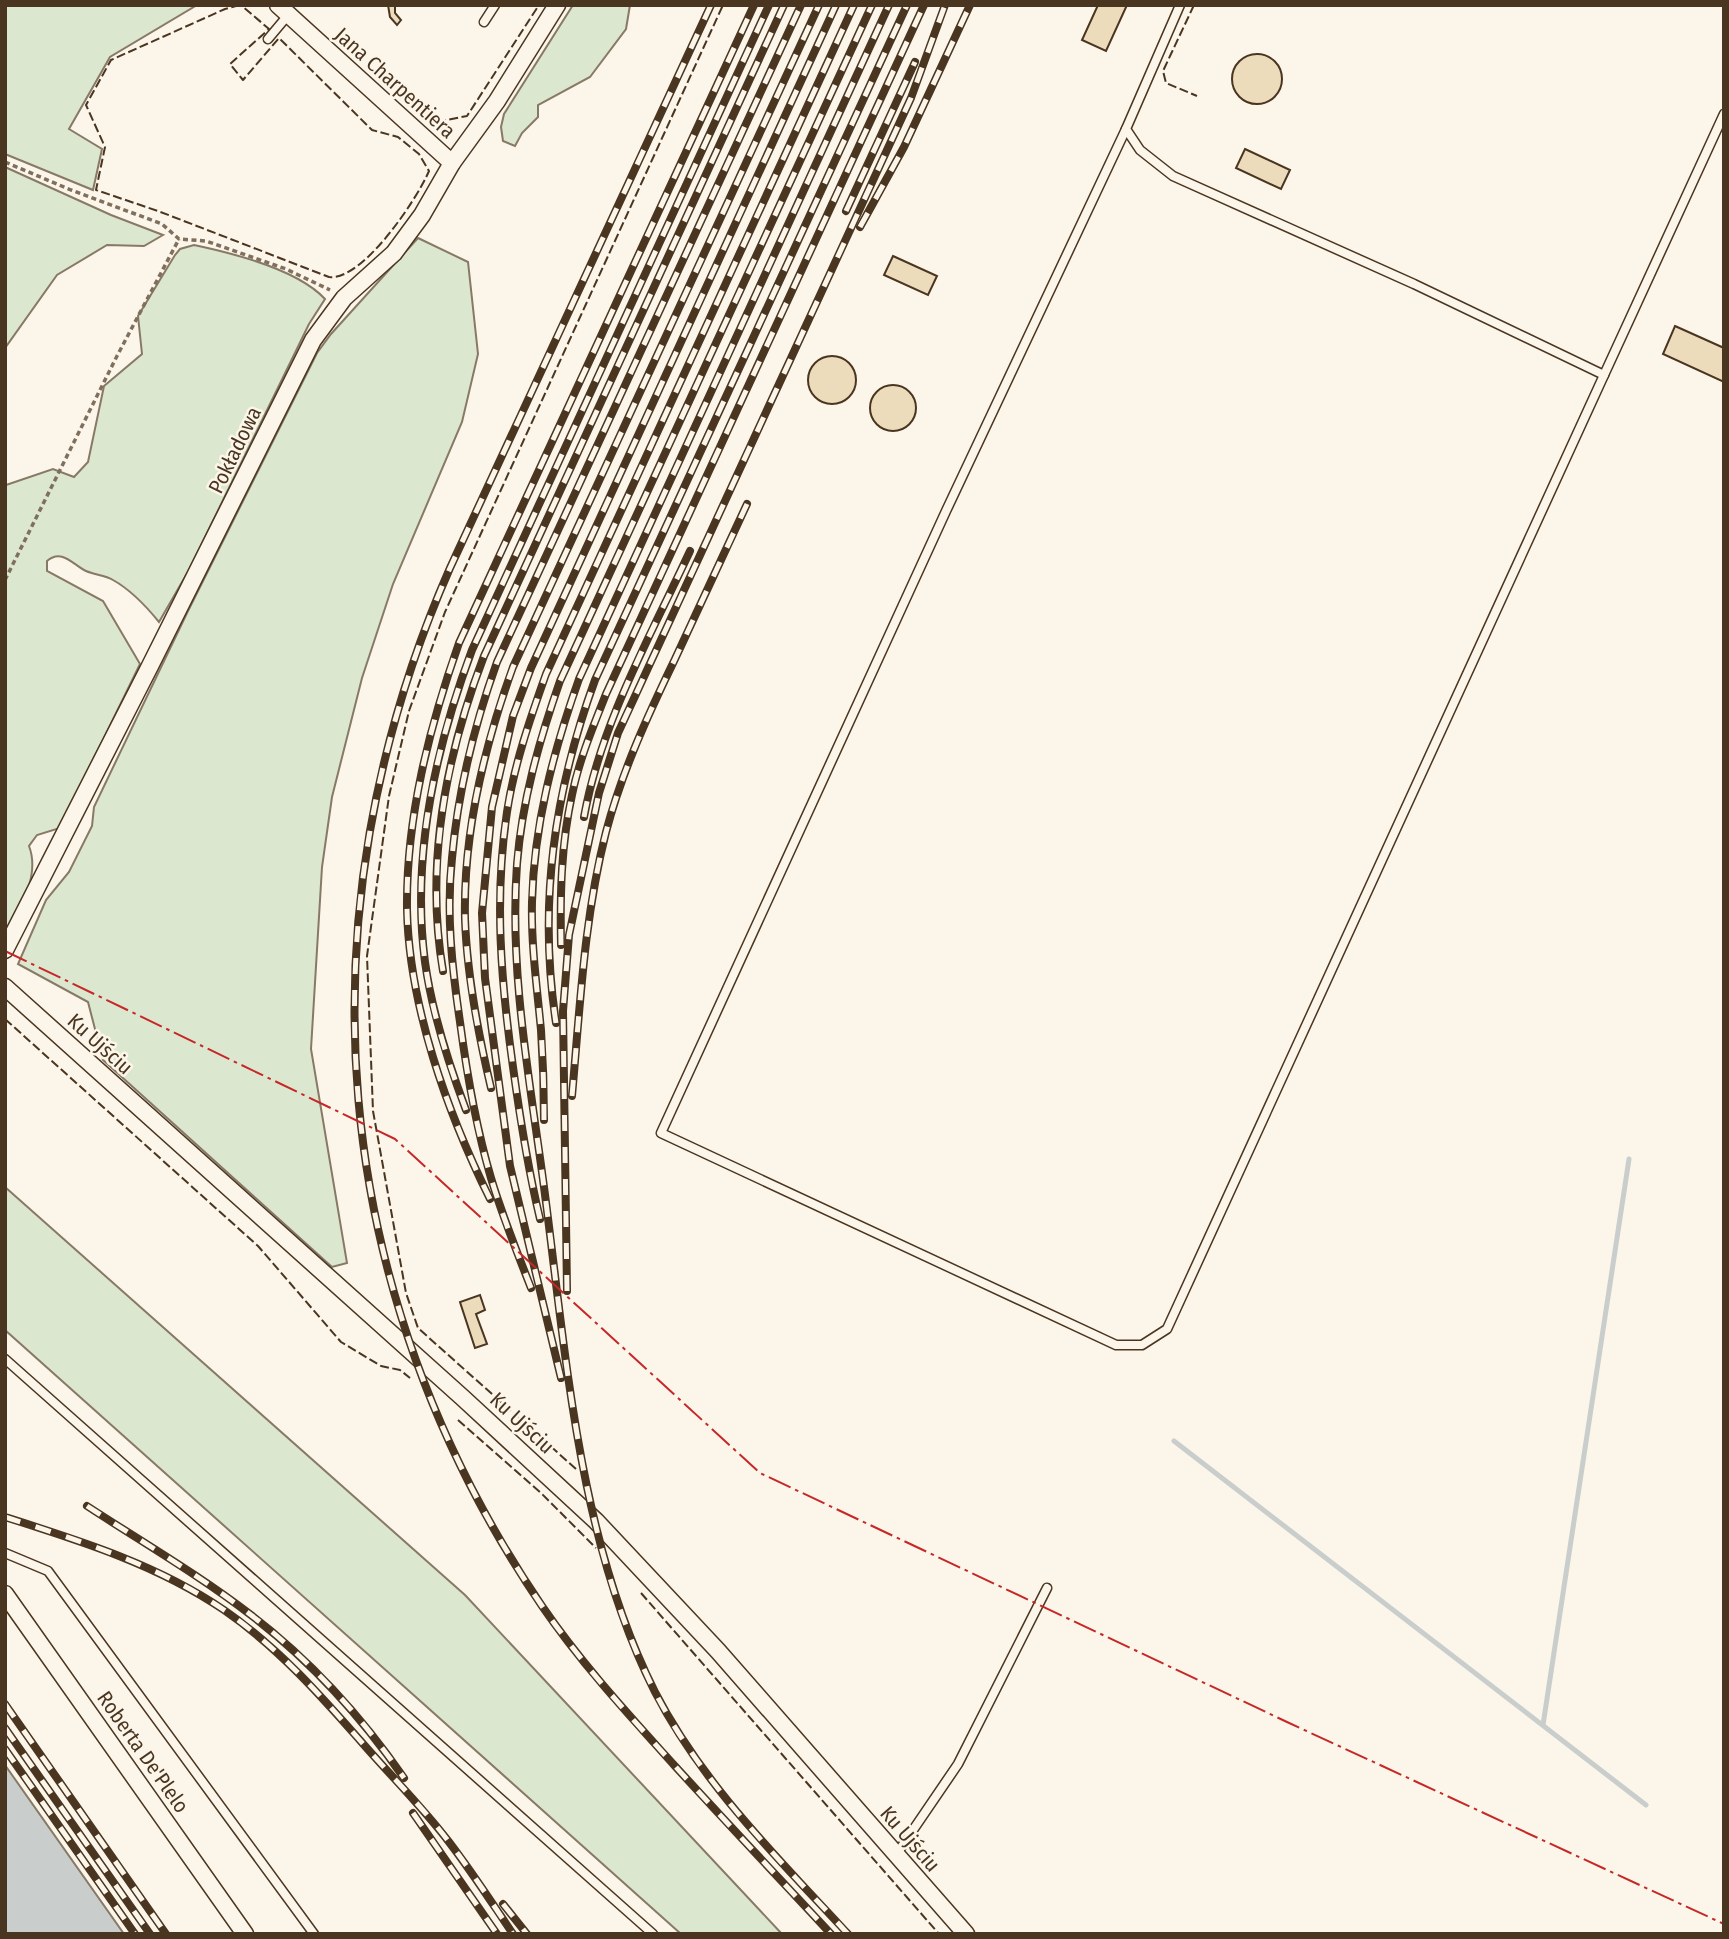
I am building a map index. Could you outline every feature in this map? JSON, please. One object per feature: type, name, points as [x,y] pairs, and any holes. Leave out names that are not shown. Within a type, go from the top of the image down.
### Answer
[{"type":"street","name":"Pokładowa","points":[[5,950],[313,340],[344,298],[394,253],[422,215],[452,163],[497,101],[557,5]]},
{"type":"street","name":"Jana Charpentiera","points":[[285,9],[452,163]]},
{"type":"street","name":"Ku Ujściu","points":[[5,987],[596,1521],[718,1651],[966,1934]]},
{"type":"street","name":"Roberta De'Plelo","points":[[5,1594],[245,1934]]},
{"type":"lane","points":[[484,22],[495,5]]},
{"type":"lane","points":[[1180,5],[1126,129],[946,511],[661,1133],[1116,1345],[1142,1345],[1167,1328],[1724,114]]},
{"type":"lane","points":[[268,39],[285,9]]},
{"type":"lane","points":[[1126,129],[1140,150],[1172,176],[1414,284],[1604,375]]},
{"type":"lane","points":[[5,1359],[653,1934]]},
{"type":"lane","points":[[5,1553],[48,1571],[314,1934]]},
{"type":"lane","points":[[896,1855],[958,1765],[1047,1588]]},
{"type":"path","points":[[5,162],[71,191],[162,224],[179,239],[206,241],[286,270],[326,288]]},
{"type":"path","points":[[5,580],[179,239]]},
{"type":"green space","points":[[5,5],[197,5],[110,57],[69,129],[102,149],[93,190],[5,154]]},
{"type":"green space","points":[[573,5],[630,5],[626,29],[590,77],[538,105],[538,117],[522,133],[515,146],[503,141],[501,127],[504,114]]},
{"type":"green space","points":[[5,167],[111,215],[163,235],[144,246],[107,245],[57,275],[5,348]]},
{"type":"green space","points":[[418,238],[468,262],[478,354],[462,422],[393,584],[362,678],[332,797],[322,867],[311,1049],[347,1263],[332,1267],[103,1060],[88,1002],[18,964],[46,900],[69,872],[92,826],[94,807],[317,353]]},
{"type":"green space","points":[[194,245],[282,271],[325,299],[309,324],[189,570],[159,622],[138,599],[113,580],[86,571],[63,557],[52,557],[47,561],[47,571],[103,601],[140,664],[60,828],[37,835],[29,846],[32,858],[30,882],[5,938],[6,485],[53,469],[74,477],[88,462],[104,386],[142,354],[138,316],[175,255],[180,249]]},
{"type":"green space","points":[[5,1187],[465,1595],[782,1934],[681,1934],[5,1330]]},
{"type":"shaded area","points":[[5,1765],[124,1934],[5,1934]]},
{"type":"building","points":[[388,5],[395,5],[395,13],[401,20],[397,25],[390,17]]},
{"type":"building","points":[[1098,5],[1127,5],[1106,51],[1082,40]]},
{"type":"building","points":[[1257,54],[1275,61],[1282,79],[1275,97],[1257,104],[1239,97],[1232,79],[1239,61]]},
{"type":"building","points":[[1245,149],[1290,170],[1281,189],[1236,168]]},
{"type":"building","points":[[893,256],[937,276],[928,295],[884,275]]},
{"type":"building","points":[[1675,326],[1724,348],[1724,382],[1663,354]]},
{"type":"building","points":[[832,356],[849,363],[856,380],[849,397],[832,404],[815,397],[808,380],[815,363]]},
{"type":"building","points":[[893,385],[910,391],[916,408],[910,425],[893,431],[876,425],[870,408],[876,391]]},
{"type":"building","points":[[480,1295],[485,1310],[476,1314],[487,1344],[475,1348],[460,1302]]},
{"type":"waterway","points":[[1543,1725],[1629,1159]]},
{"type":"waterway","points":[[1174,1441],[1646,1805]]},
{"type":"railway","points":[[711,5],[450,568],[401,699],[370,832],[355,966],[358,1099],[379,1231],[416,1360],[470,1485],[542,1606],[589,1668],[674,1765],[831,1934]]},
{"type":"railway","points":[[490,1199],[445,1095],[415,983],[407,909],[410,841],[421,774],[459,643],[754,5]]},
{"type":"railway","points":[[466,1110],[436,1019],[425,962],[421,922],[421,882],[429,803],[447,726],[472,650],[769,5]]},
{"type":"railway","points":[[443,971],[436,891],[442,811],[459,732],[484,656],[784,5]]},
{"type":"railway","points":[[531,1288],[500,1206],[486,1159],[476,1120],[457,1002],[451,940],[450,879],[463,783],[474,734],[497,662],[801,5]]},
{"type":"railway","points":[[491,1088],[468,962],[465,887],[477,791],[493,728],[513,667],[819,5]]},
{"type":"railway","points":[[561,1378],[510,1166],[485,978],[482,913],[492,807],[513,716],[531,668],[836,5]]},
{"type":"railway","points":[[540,1219],[516,1086],[505,1003],[501,940],[503,844],[518,760],[546,674],[854,5]]},
{"type":"railway","points":[[848,1934],[743,1819],[674,1726],[655,1692],[629,1633],[608,1572],[592,1509],[568,1380],[522,1026],[515,905],[519,841],[527,794],[560,681],[872,5]]},
{"type":"railway","points":[[544,1120],[542,1041],[533,950],[532,902],[541,817],[561,734],[579,679],[889,5]]},
{"type":"railway","points":[[556,1023],[549,935],[553,849],[569,764],[595,680],[907,5]]},
{"type":"railway","points":[[561,945],[563,851],[568,814],[591,731],[924,5]]},
{"type":"railway","points":[[567,1291],[563,1011],[569,935],[599,793],[618,733],[911,98],[945,5]]},
{"type":"railway","points":[[860,227],[904,147],[970,5]]},
{"type":"railway","points":[[846,211],[915,62]]},
{"type":"railway","points":[[572,1096],[588,930],[612,809],[646,722],[747,504]]},
{"type":"railway","points":[[584,817],[592,782],[614,714],[690,551]]},
{"type":"railway","points":[[87,1506],[211,1586],[294,1651],[353,1711],[404,1778]]},
{"type":"railway","points":[[5,1517],[146,1567],[199,1594],[263,1640],[316,1691],[429,1818],[466,1865],[513,1934]]},
{"type":"railway","points":[[5,1704],[166,1934]]},
{"type":"railway","points":[[5,1728],[150,1934]]},
{"type":"railway","points":[[5,1749],[135,1934]]},
{"type":"railway","points":[[413,1813],[497,1934]]},
{"type":"railway","points":[[503,1904],[527,1934]]},
{"type":"fence","points":[[240,5],[225,9],[111,60],[86,105],[105,147],[96,190],[329,277],[343,275],[372,253],[387,236],[413,200],[429,171],[419,154],[398,137],[372,130],[279,38],[243,80],[230,64],[269,29],[241,5]]},
{"type":"fence","points":[[437,122],[467,116],[539,5]]},
{"type":"fence","points":[[576,1469],[418,1328],[406,1293],[373,1111],[367,956],[389,796],[409,711],[445,612],[723,5]]},
{"type":"fence","points":[[1194,5],[1163,71],[1166,83],[1197,96]]},
{"type":"fence","points":[[5,1019],[258,1246],[341,1342],[381,1366],[400,1370],[410,1378]]},
{"type":"fence","points":[[458,1420],[541,1493],[596,1548]]},
{"type":"fence","points":[[641,1593],[939,1934]]},
{"type":"power","points":[[5,951],[395,1139],[760,1473],[1287,1722],[1724,1924]]}]
